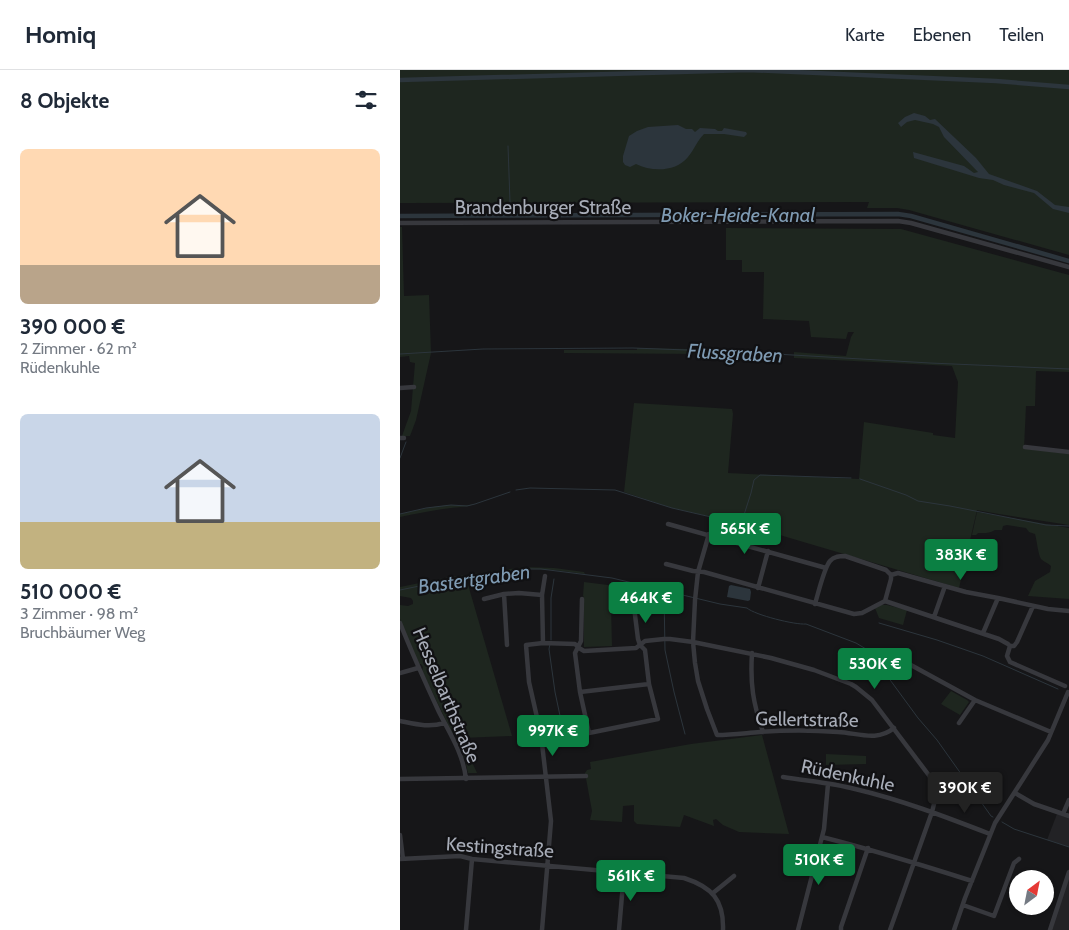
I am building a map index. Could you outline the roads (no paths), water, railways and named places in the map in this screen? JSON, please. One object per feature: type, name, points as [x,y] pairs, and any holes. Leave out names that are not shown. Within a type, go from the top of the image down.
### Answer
[{"type":"street","name":"Brandenburger Straße","points":[[400,223],[898,221],[1069,267]]},
{"type":"street","points":[[400,388],[414,387]]},
{"type":"street","points":[[1025,446],[1069,452]]},
{"type":"street","points":[[668,524],[826,568]]},
{"type":"street","points":[[693,642],[698,572],[709,534]]},
{"type":"street","points":[[758,588],[768,551]]},
{"type":"street","points":[[666,564],[704,572],[815,604],[854,614],[862,613],[885,601],[892,579],[891,575],[886,570],[845,556],[835,557],[826,568],[815,604]]},
{"type":"street","points":[[891,575],[898,573],[966,592],[1048,609],[1069,611]]},
{"type":"street","points":[[543,643],[542,595],[545,576]]},
{"type":"street","points":[[934,617],[944,586]]},
{"type":"street","points":[[484,599],[504,594],[542,595]]},
{"type":"street","points":[[504,594],[507,645]]},
{"type":"street","points":[[983,633],[998,598]]},
{"type":"street","points":[[582,599],[581,641],[575,653],[580,692],[589,733],[658,719],[649,684],[645,650],[640,645],[638,638],[634,607]]},
{"type":"street","points":[[885,601],[983,633],[1010,646]]},
{"type":"street","points":[[1010,646],[1014,646],[1017,642],[1033,606]]},
{"type":"street","name":"Hesselbarthstraße","points":[[400,623],[418,668],[461,755],[465,766],[466,779]]},
{"type":"street","points":[[542,930],[551,821],[540,734],[529,682],[526,645],[543,643],[575,644],[584,651],[610,650],[636,648],[645,641],[666,639],[752,653],[814,670],[856,687],[872,700],[894,728],[934,782],[936,796],[890,930]]},
{"type":"street","name":"Gellertstraße","points":[[693,642],[698,681],[706,709],[717,735],[825,731],[873,736],[888,733],[894,728]]},
{"type":"street","points":[[954,930],[995,823],[1046,745],[1068,692],[1065,690],[1067,685],[1010,662],[1007,656],[1010,646]]},
{"type":"street","points":[[752,653],[752,696],[762,732]]},
{"type":"street","points":[[902,662],[975,700],[1051,732]]},
{"type":"street","points":[[400,673],[418,668]]},
{"type":"street","points":[[580,692],[649,684]]},
{"type":"street","points":[[959,723],[975,700]]},
{"type":"street","points":[[400,721],[427,726],[444,723]]},
{"type":"street","points":[[400,779],[586,776]]},
{"type":"street","name":"Rüdenkuhle","points":[[783,777],[877,794],[990,834]]},
{"type":"street","points":[[798,930],[824,829],[828,784]]},
{"type":"street","points":[[1015,793],[1034,804],[1069,816]]},
{"type":"street","points":[[1063,814],[1069,800]]},
{"type":"street","points":[[400,835],[401,859]]},
{"type":"street","points":[[822,837],[868,848],[972,882]]},
{"type":"street","points":[[841,930],[868,848]]},
{"type":"street","name":"Kestingstraße","points":[[401,859],[460,856],[472,859],[684,878],[703,886],[713,893]]},
{"type":"street","points":[[466,930],[472,859]]},
{"type":"street","points":[[963,905],[994,916],[1014,862],[1019,859]]},
{"type":"street","points":[[618,930],[624,872]]},
{"type":"street","points":[[1050,930],[1069,872]]},
{"type":"street","points":[[724,930],[721,909],[713,893],[734,876]]},
{"type":"waterway","points":[[400,80],[748,70],[996,81],[1069,87]]},
{"type":"waterway","points":[[508,146],[510,202]]},
{"type":"waterway","name":"Boker-Heide-Kanal","points":[[400,216],[898,214],[911,216],[1069,261]]},
{"type":"waterway","name":"Flussgraben","points":[[400,354],[483,349],[633,348],[1069,369]]},
{"type":"waterway","points":[[400,458],[406,442]]},
{"type":"waterway","points":[[516,490],[530,488],[615,490],[672,508],[737,523],[743,518],[754,480],[760,475],[851,478]]},
{"type":"waterway","points":[[860,479],[918,501],[1046,525],[1069,526]]},
{"type":"waterway","points":[[400,514],[451,505],[467,506],[510,492]]},
{"type":"waterway","name":"Bastertgraben","points":[[400,590],[496,573],[541,569],[612,578],[720,604],[747,608],[758,614],[775,619],[806,624],[856,643],[866,649],[885,673],[993,817]]},
{"type":"waterway","points":[[551,640],[551,598],[554,579]]},
{"type":"waterway","points":[[664,595],[665,650],[685,734]]},
{"type":"waterway","points":[[879,623],[983,656],[1058,689]]},
{"type":"waterway","points":[[550,644],[549,649],[555,692],[563,730]]},
{"type":"waterway","name":"Bastertgraben","points":[[1002,822],[1014,829],[1069,847]]}]
